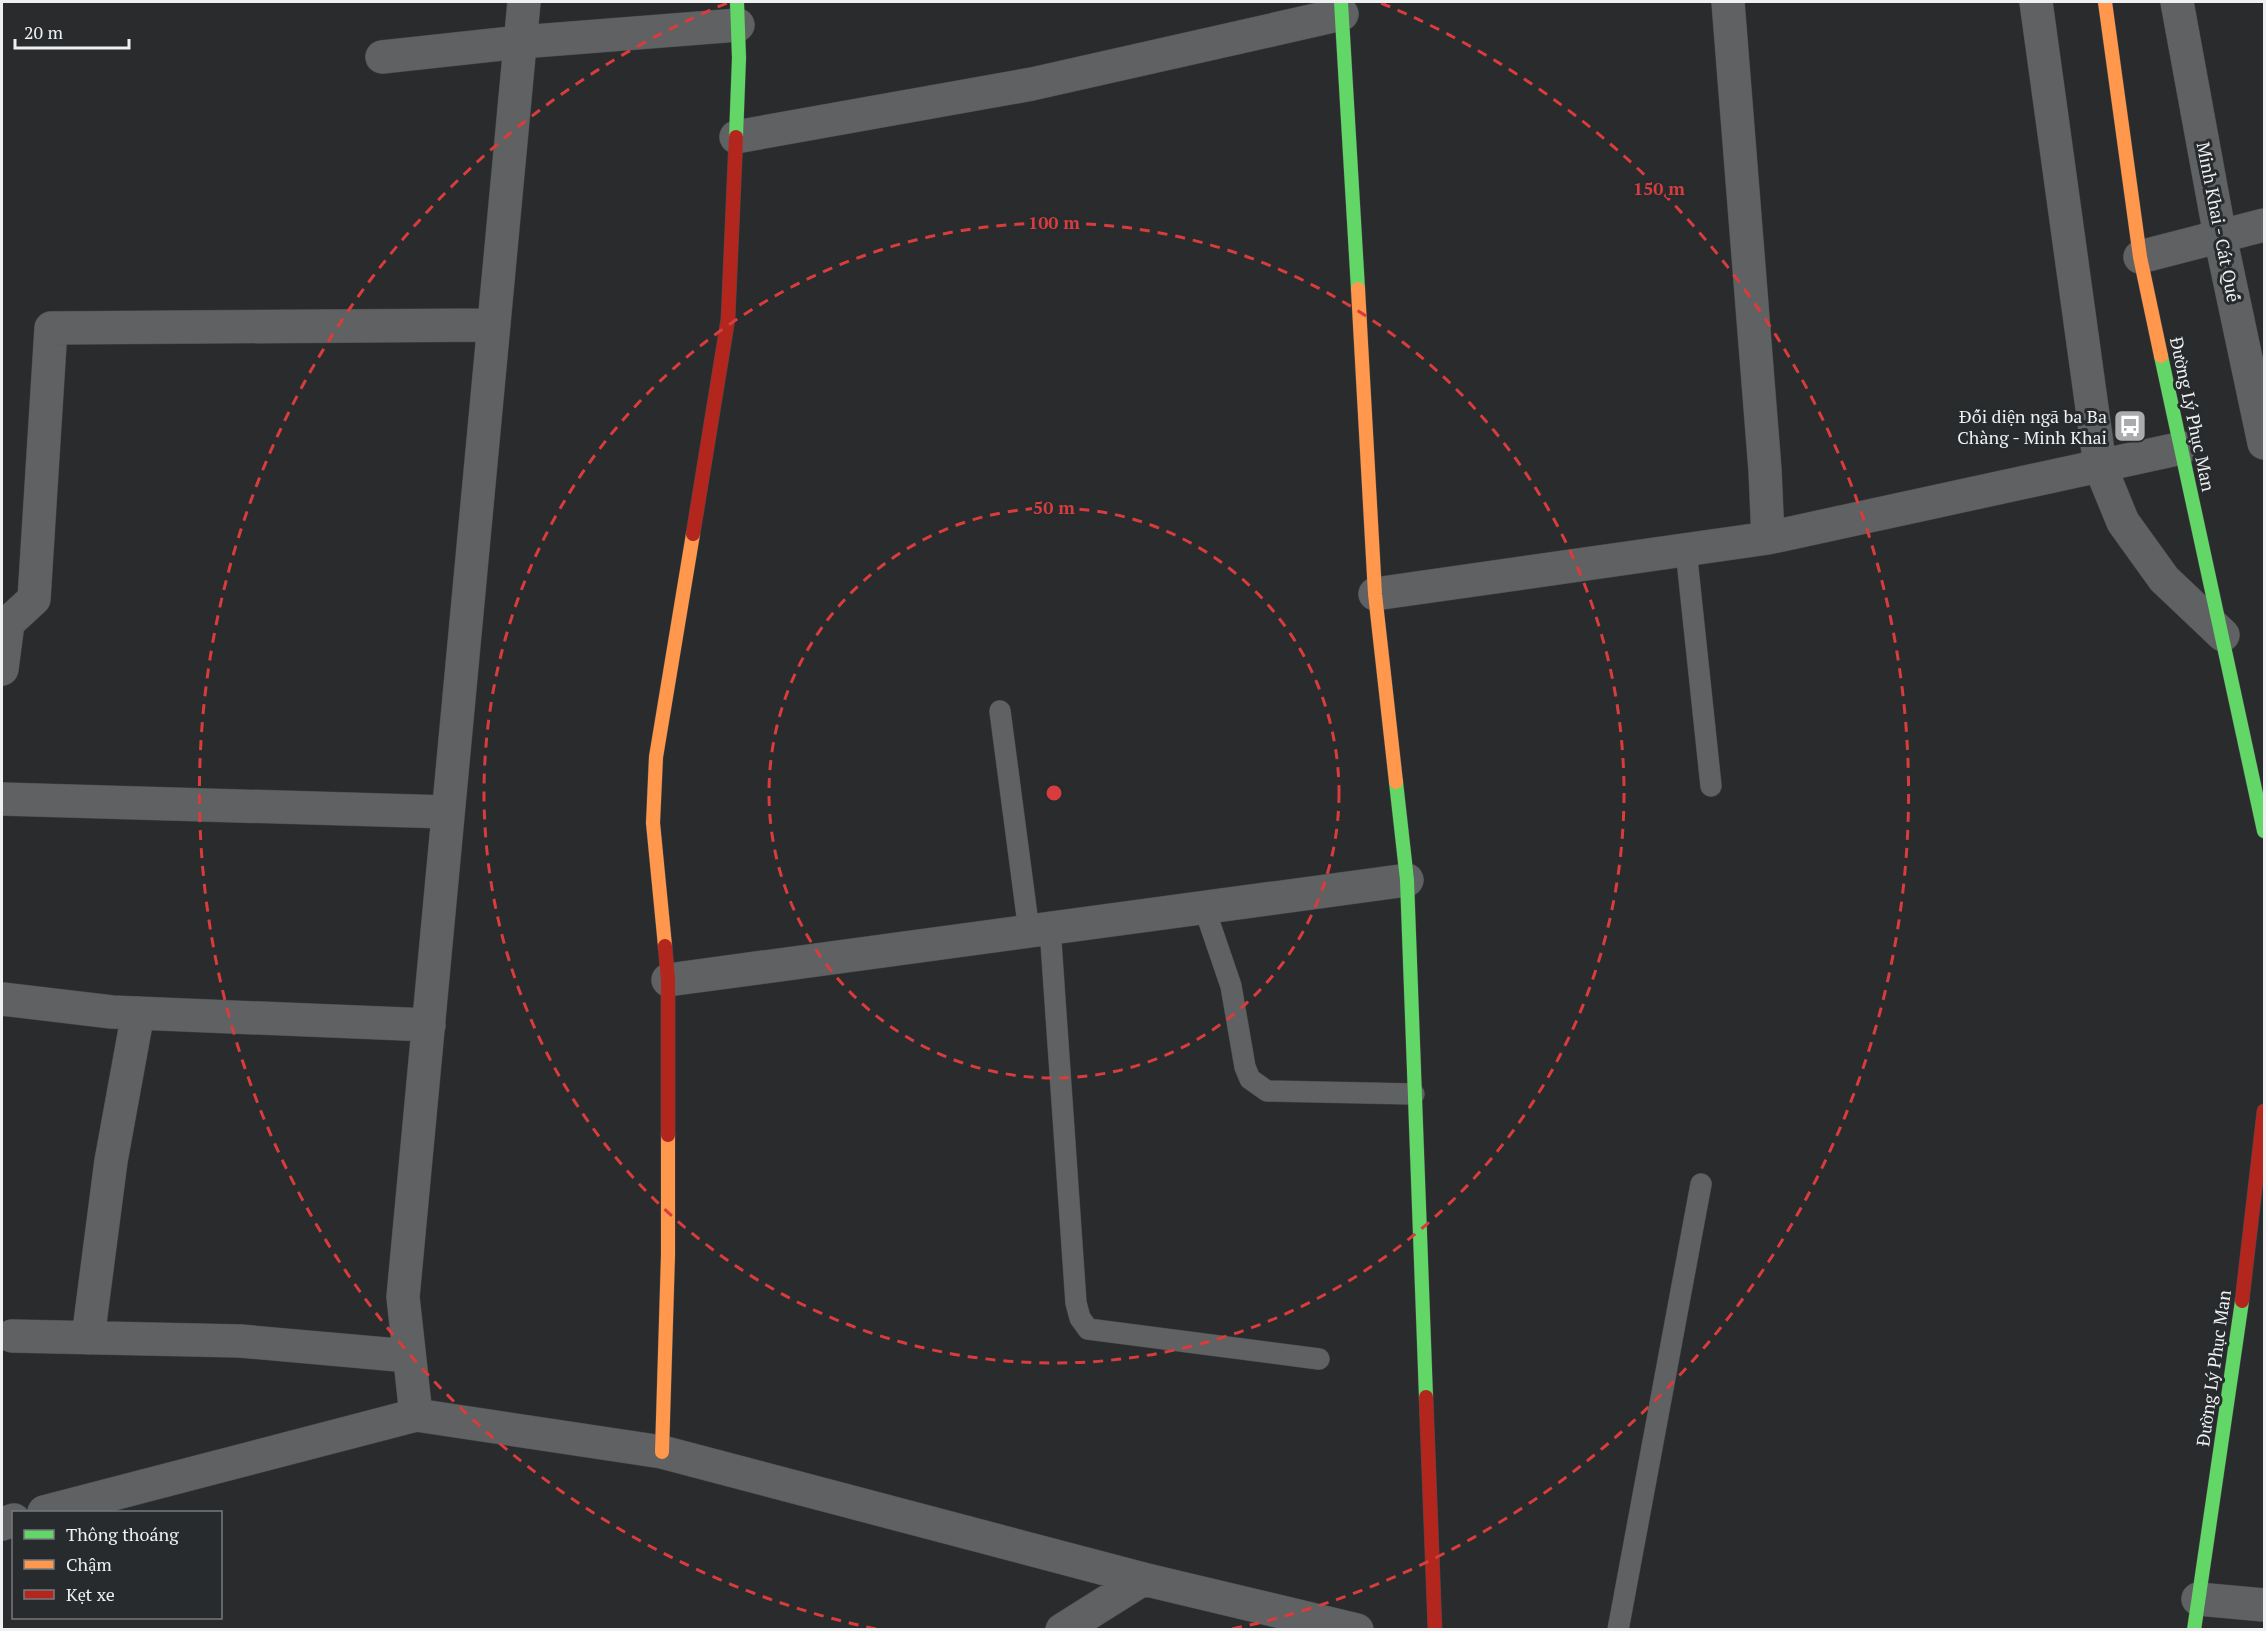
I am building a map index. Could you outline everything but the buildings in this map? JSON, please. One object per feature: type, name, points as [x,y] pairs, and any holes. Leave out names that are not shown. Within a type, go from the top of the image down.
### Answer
[{"type":"street","points":[[416,1416],[403,1297],[524,2]]},
{"type":"street","points":[[1728,2],[1766,470],[1768,538]]},
{"type":"street","points":[[2036,2],[2100,466],[2123,522],[2164,579],[2223,635]]},
{"type":"street","name":"Đường Lý Phục Man","points":[[2105,2],[2140,257],[2265,831]]},
{"type":"street","name":"Minh Khai - Cát Quế","points":[[2177,2],[2220,236],[2265,443]]},
{"type":"street","points":[[736,137],[1032,84],[1341,8],[1375,594],[1407,880],[1435,1629]]},
{"type":"street","points":[[382,57],[520,42],[738,13],[736,137],[728,319],[656,757],[653,823],[668,980],[669,1255],[662,1452]]},
{"type":"street","points":[[2140,257],[2265,225]]},
{"type":"street","points":[[2,669],[8,622],[34,599],[51,328],[494,325]]},
{"type":"street","points":[[1375,594],[1768,538],[2182,448]]},
{"type":"street","points":[[2,800],[448,812]]},
{"type":"street","points":[[668,980],[1407,880]]},
{"type":"street","points":[[2,999],[112,1012],[429,1025]]},
{"type":"street","points":[[88,1338],[111,1161],[138,1013]]},
{"type":"street","name":"Đường Lý Phục Man","points":[[2196,1614],[2244,1287],[2265,1111]]},
{"type":"street","points":[[12,1336],[240,1341],[409,1356]]},
{"type":"street","points":[[48,1511],[416,1416],[662,1452],[1143,1579],[1342,1628]]},
{"type":"street","points":[[1062,1629],[1143,1579]]},
{"type":"street","points":[[2196,1614],[2265,1605]]},
{"type":"lane","points":[[1686,550],[1711,786]]},
{"type":"lane","points":[[1000,711],[1039,930],[1076,1303],[1080,1318],[1088,1329],[1319,1359]]},
{"type":"lane","points":[[1204,907],[1231,986],[1245,1067],[1250,1079],[1267,1091],[1414,1094]]},
{"type":"lane","points":[[1618,1629],[1701,1184]]},
{"type":"traffic: fast","points":[[736,137],[739,58],[737,2]]},
{"type":"traffic: fast","points":[[1341,2],[1358,289]]},
{"type":"traffic: fast","points":[[2161,356],[2264,831]]},
{"type":"traffic: fast","points":[[1396,782],[1407,880],[1426,1397]]},
{"type":"traffic: fast","points":[[2194,1630],[2242,1301]]},
{"type":"traffic: slow","points":[[2105,2],[2140,257],[2161,356]]},
{"type":"traffic: slow","points":[[1358,289],[1375,594],[1396,782]]},
{"type":"traffic: slow","points":[[665,946],[653,823],[656,757],[693,534]]},
{"type":"traffic: slow","points":[[662,1452],[668,1255],[668,1135]]},
{"type":"traffic: jam","points":[[693,534],[728,319],[736,137]]},
{"type":"traffic: jam","points":[[665,946],[668,980],[668,1135]]},
{"type":"traffic: jam","points":[[2242,1301],[2264,1111]]},
{"type":"traffic: jam","points":[[1426,1397],[1435,1630]]},
{"type":"place","name":"Đối diện ngã ba Ba Chàng - Minh Khai","points":[[2130,426]]}]
